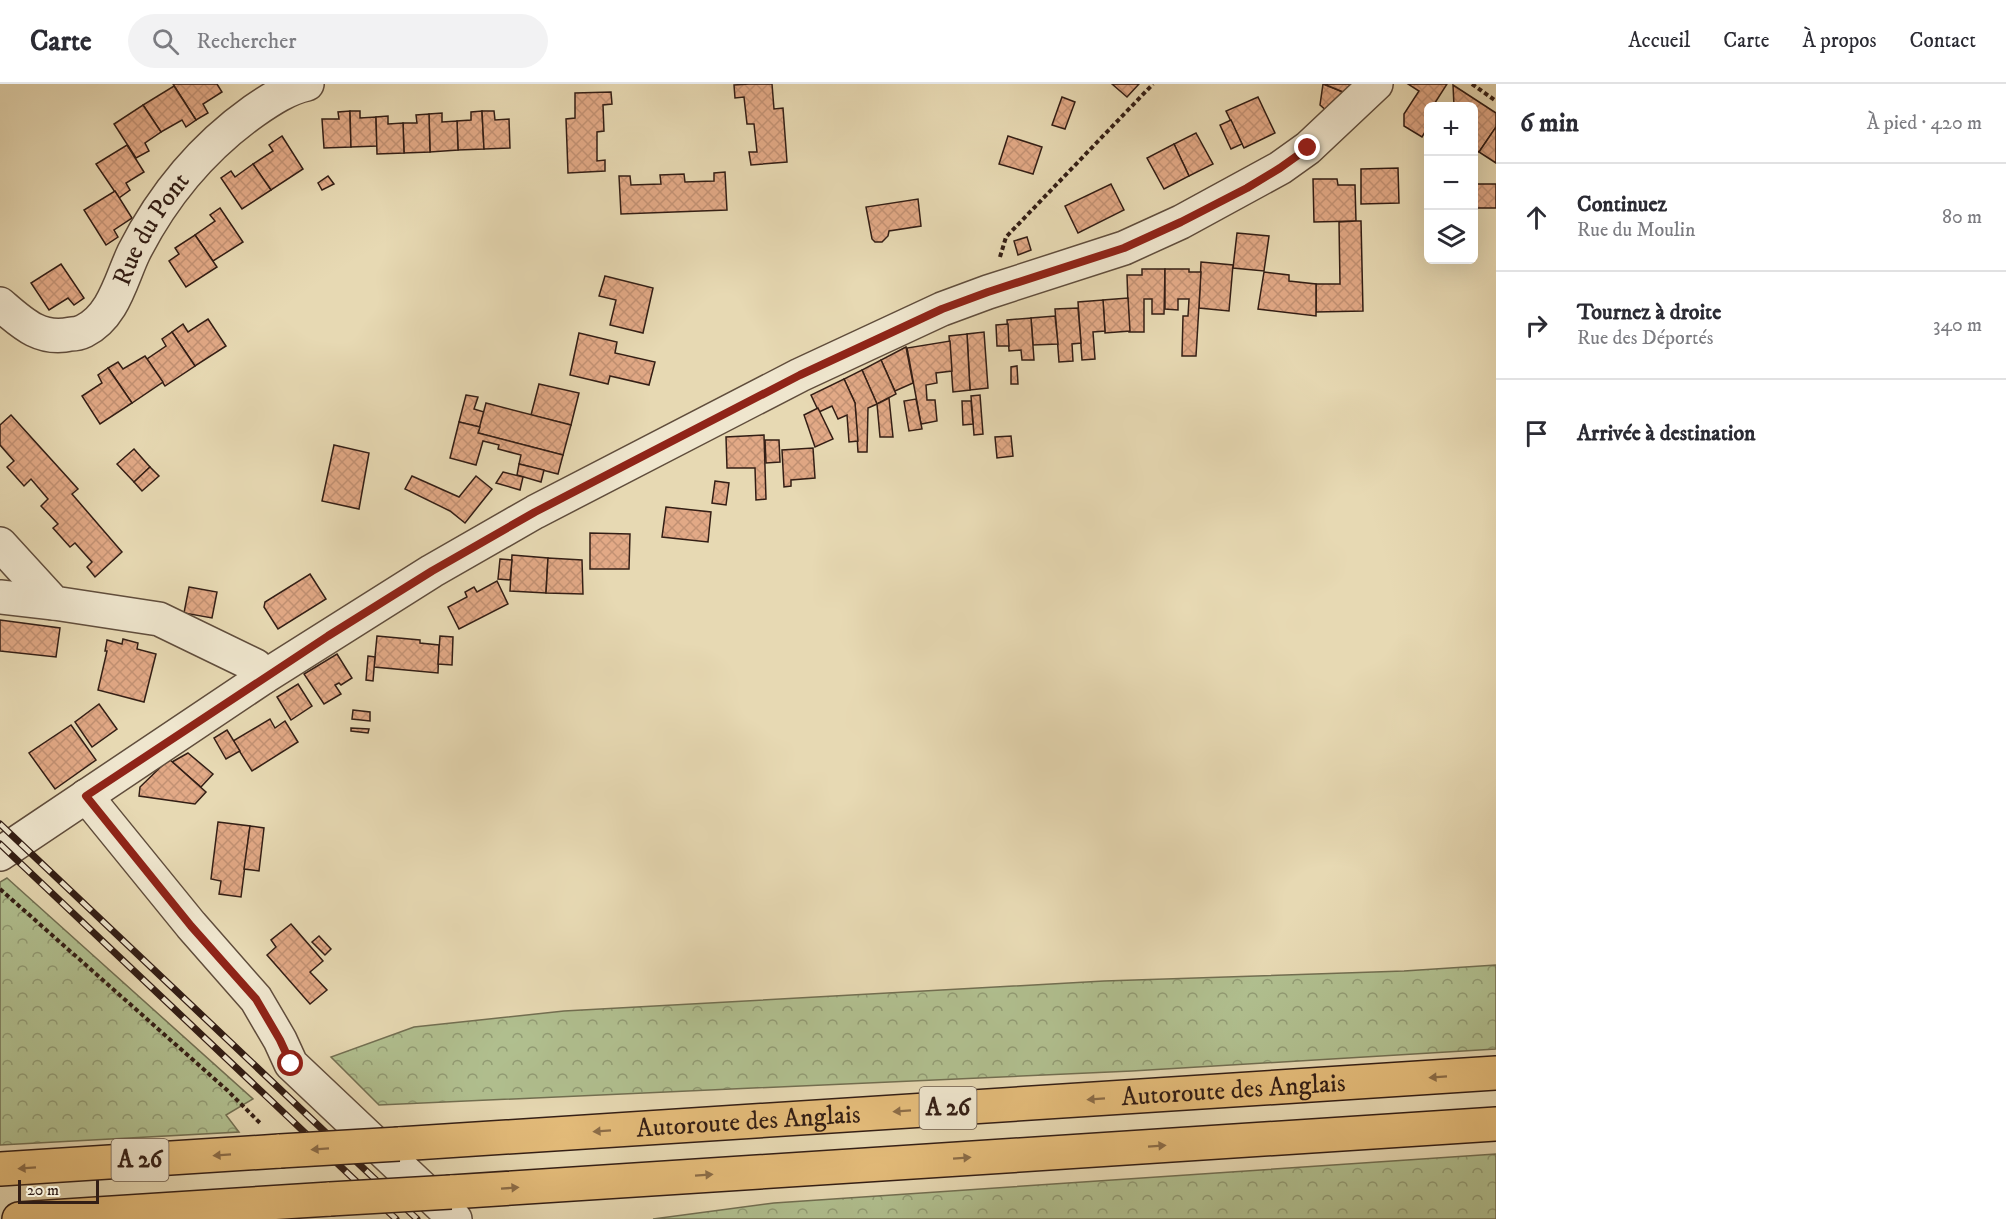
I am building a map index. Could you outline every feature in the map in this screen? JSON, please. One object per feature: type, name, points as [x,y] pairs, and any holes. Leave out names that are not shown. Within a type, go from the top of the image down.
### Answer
[{"type":"highway","name":"Autoroute des Anglais","points":[[0,1169],[272,1139],[399,1144],[1496,1073]]},
{"type":"highway","name":"Autoroute des Anglais","points":[[19,1219],[330,1199],[453,1205],[1496,1124]]},
{"type":"street","name":"Rue du Pont","points":[[0,304],[25,326],[42,335],[60,337],[83,332],[107,310],[134,252],[162,205],[194,163],[230,128],[268,101],[307,84]]},
{"type":"street","points":[[9,848],[264,677],[432,571],[535,512],[800,375],[942,309],[1124,248],[1181,222],[1280,168],[1308,148],[1376,84]]},
{"type":"street","points":[[0,544],[54,603]]},
{"type":"street","points":[[0,597],[159,619],[256,666],[264,677]]},
{"type":"street","points":[[86,796],[191,926],[256,999],[291,1064],[453,1205]]},
{"type":"path","points":[[988,292],[1006,237],[1153,84]]},
{"type":"path","points":[[1472,84],[1496,101]]},
{"type":"path","points":[[0,889],[227,1090],[272,1139]]},
{"type":"green space","points":[[7,878],[253,1099],[226,1115],[239,1132],[0,1145],[0,882]]},
{"type":"green space","points":[[1496,965],[1496,1049],[1132,1071],[379,1105],[331,1057],[414,1027],[564,1011],[1104,981],[1404,971]]},
{"type":"green space","points":[[1496,1154],[1496,1219],[653,1219],[774,1203]]},
{"type":"building","points":[[173,84],[217,84],[222,92],[203,104],[208,113],[196,120]]},
{"type":"building","points":[[772,84],[774,109],[783,108],[787,162],[751,165],[749,152],[757,152],[754,124],[747,124],[744,97],[735,98],[734,85]]},
{"type":"building","points":[[1112,84],[1139,84],[1127,97]]},
{"type":"building","points":[[1323,84],[1348,94],[1328,112],[1320,105]]},
{"type":"building","points":[[1324,84],[1358,84],[1348,94]]},
{"type":"building","points":[[1408,84],[1447,84],[1436,102],[1424,102],[1424,134],[1422,137],[1404,126],[1404,114],[1419,91]]},
{"type":"building","points":[[1453,85],[1496,113],[1496,127],[1479,152],[1478,102],[1454,102]]},
{"type":"building","points":[[174,86],[196,120],[186,127],[182,120],[161,132],[143,105]]},
{"type":"building","points":[[611,92],[612,104],[603,105],[604,131],[597,132],[597,161],[605,160],[605,171],[568,173],[566,119],[575,118],[575,93]]},
{"type":"building","points":[[1062,97],[1075,102],[1065,129],[1052,125]]},
{"type":"building","points":[[1258,97],[1275,133],[1244,148],[1226,111]]},
{"type":"building","points":[[143,105],[161,132],[145,143],[149,151],[136,158],[114,124]]},
{"type":"building","points":[[350,111],[351,147],[324,148],[322,119],[339,119],[338,112]]},
{"type":"building","points":[[350,111],[360,111],[360,118],[376,117],[377,146],[351,147]]},
{"type":"building","points":[[482,111],[484,149],[458,150],[457,121],[471,120],[471,112]]},
{"type":"building","points":[[482,111],[494,111],[495,120],[509,119],[510,148],[484,149]]},
{"type":"building","points":[[442,113],[442,122],[457,121],[458,150],[430,152],[429,114]]},
{"type":"building","points":[[429,114],[430,152],[404,153],[403,123],[417,123],[416,115]]},
{"type":"building","points":[[388,116],[388,124],[403,123],[404,153],[377,154],[376,117]]},
{"type":"building","points":[[1231,120],[1242,144],[1231,149],[1220,125]]},
{"type":"building","points":[[1496,127],[1496,163],[1479,152]]},
{"type":"building","points":[[1196,133],[1213,164],[1189,176],[1174,144]]},
{"type":"building","points":[[282,136],[303,169],[271,190],[253,164],[273,151],[269,145]]},
{"type":"building","points":[[1008,136],[1042,147],[1033,174],[999,164]]},
{"type":"building","points":[[1174,144],[1189,176],[1164,189],[1147,158]]},
{"type":"building","points":[[127,145],[144,172],[126,183],[130,190],[119,198],[96,164]]},
{"type":"building","points":[[253,164],[271,190],[242,209],[221,178],[231,171],[235,177]]},
{"type":"building","points":[[1398,168],[1399,203],[1361,204],[1361,169]]},
{"type":"building","points":[[725,172],[727,210],[621,214],[619,176],[630,176],[631,185],[661,184],[660,175],[684,174],[685,182],[714,181],[714,173]]},
{"type":"building","points":[[328,176],[334,184],[322,190],[318,183]]},
{"type":"building","points":[[1313,179],[1337,179],[1338,185],[1355,185],[1356,221],[1314,222]]},
{"type":"building","points":[[1111,184],[1124,210],[1078,233],[1065,206]]},
{"type":"building","points":[[1478,184],[1496,184],[1496,208],[1478,208]]},
{"type":"building","points":[[115,191],[132,218],[114,230],[118,237],[106,245],[84,210]]},
{"type":"building","points":[[918,199],[921,226],[889,231],[888,236],[882,242],[875,242],[872,239],[866,207]]},
{"type":"building","points":[[220,208],[243,242],[213,261],[195,235],[215,221],[210,215]]},
{"type":"building","points":[[1361,221],[1363,311],[1316,312],[1316,284],[1340,284],[1339,222]]},
{"type":"building","points":[[1237,233],[1269,236],[1264,271],[1233,268]]},
{"type":"building","points":[[195,235],[217,267],[186,287],[169,261],[179,254],[175,248]]},
{"type":"building","points":[[1027,237],[1031,250],[1018,255],[1014,241]]},
{"type":"building","points":[[1201,262],[1233,265],[1229,311],[1199,308]]},
{"type":"building","points":[[61,264],[84,298],[74,305],[68,298],[49,310],[31,283]]},
{"type":"building","points":[[1142,269],[1165,269],[1164,314],[1152,314],[1152,299],[1144,299],[1144,332],[1129,332],[1127,275],[1142,275]]},
{"type":"building","points":[[1165,269],[1189,269],[1189,272],[1201,272],[1196,356],[1182,356],[1183,316],[1188,316],[1189,299],[1178,299],[1178,310],[1165,309]]},
{"type":"building","points":[[1264,272],[1289,275],[1289,281],[1316,284],[1316,316],[1258,309]]},
{"type":"building","points":[[605,276],[653,288],[643,333],[610,325],[616,300],[599,296]]},
{"type":"building","points":[[1128,298],[1130,331],[1105,333],[1103,300]]},
{"type":"building","points":[[1103,300],[1105,331],[1093,332],[1095,359],[1082,360],[1078,302]]},
{"type":"building","points":[[1078,308],[1081,343],[1072,344],[1073,361],[1059,362],[1055,309]]},
{"type":"building","points":[[1055,316],[1058,344],[1033,345],[1031,318]]},
{"type":"building","points":[[1031,318],[1034,360],[1022,360],[1021,350],[1009,351],[1007,320]]},
{"type":"building","points":[[208,319],[226,346],[195,366],[172,332],[183,324],[188,332]]},
{"type":"building","points":[[1008,324],[1009,346],[997,346],[996,325]]},
{"type":"building","points":[[172,332],[195,366],[165,386],[147,359],[166,346],[162,339]]},
{"type":"building","points":[[984,332],[988,388],[970,390],[967,334]]},
{"type":"building","points":[[579,333],[617,342],[615,353],[655,362],[649,385],[610,376],[608,384],[570,375]]},
{"type":"building","points":[[967,334],[970,390],[953,392],[949,336]]},
{"type":"building","points":[[950,341],[952,371],[936,373],[937,383],[926,385],[927,400],[935,400],[937,421],[921,424],[907,348]]},
{"type":"building","points":[[906,347],[913,383],[895,391],[881,360]]},
{"type":"building","points":[[145,356],[163,382],[132,403],[108,368],[118,362],[123,369]]},
{"type":"building","points":[[881,360],[896,394],[877,404],[862,370]]},
{"type":"building","points":[[1017,366],[1018,384],[1011,384],[1011,367]]},
{"type":"building","points":[[108,368],[132,403],[100,424],[82,396],[102,383],[98,375]]},
{"type":"building","points":[[862,370],[877,404],[868,408],[867,452],[858,452],[855,403],[844,379]]},
{"type":"building","points":[[844,379],[855,403],[858,441],[849,442],[847,415],[838,419],[832,406],[819,412],[811,395]]},
{"type":"building","points":[[539,384],[579,393],[571,425],[531,415]]},
{"type":"building","points":[[466,395],[478,397],[474,409],[484,412],[480,427],[459,422]]},
{"type":"building","points":[[980,395],[983,434],[974,435],[971,396]]},
{"type":"building","points":[[889,398],[893,437],[880,437],[877,404]]},
{"type":"building","points":[[916,399],[922,429],[909,431],[904,401]]},
{"type":"building","points":[[962,401],[971,401],[973,424],[963,425]]},
{"type":"building","points":[[486,403],[571,425],[563,455],[478,433]]},
{"type":"building","points":[[818,408],[833,439],[815,447],[804,415]]},
{"type":"building","points":[[11,415],[78,489],[72,494],[122,552],[95,577],[87,567],[92,562],[75,543],[70,547],[53,528],[58,524],[41,506],[48,499],[31,479],[24,486],[7,467],[14,461],[0,445],[0,425]]},
{"type":"building","points":[[459,422],[480,427],[478,433],[563,455],[558,474],[519,464],[521,455],[498,449],[499,445],[483,441],[476,465],[450,458]]},
{"type":"building","points":[[764,435],[766,499],[756,500],[755,468],[727,468],[726,437]]},
{"type":"building","points":[[1011,436],[1013,456],[997,458],[995,437]]},
{"type":"building","points":[[765,440],[779,440],[780,462],[766,463]]},
{"type":"building","points":[[334,445],[369,453],[359,509],[322,501]]},
{"type":"building","points":[[813,448],[815,478],[791,480],[791,486],[784,487],[782,450]]},
{"type":"building","points":[[134,449],[150,467],[134,482],[117,464]]},
{"type":"building","points":[[519,464],[544,470],[541,482],[517,475]]},
{"type":"building","points":[[150,467],[159,476],[142,491],[134,482]]},
{"type":"building","points":[[503,472],[523,477],[520,490],[496,483]]},
{"type":"building","points":[[412,476],[459,497],[476,476],[492,489],[465,523],[450,511],[405,489]]},
{"type":"building","points":[[715,481],[729,483],[726,505],[712,503]]},
{"type":"building","points":[[666,507],[711,512],[708,542],[662,537]]},
{"type":"building","points":[[590,533],[630,534],[629,569],[590,569]]},
{"type":"building","points":[[512,555],[548,558],[546,593],[510,591]]},
{"type":"building","points":[[548,558],[582,560],[583,594],[546,593]]},
{"type":"building","points":[[500,559],[512,560],[510,580],[498,579]]},
{"type":"building","points":[[310,574],[326,599],[278,629],[264,607],[265,602]]},
{"type":"building","points":[[497,581],[508,604],[459,629],[448,607],[467,597],[465,592],[474,587],[477,592]]},
{"type":"building","points":[[189,587],[217,592],[212,618],[184,613]]},
{"type":"building","points":[[0,620],[60,628],[56,657],[0,651]]},
{"type":"building","points":[[377,636],[420,640],[420,643],[439,645],[438,673],[374,667]]},
{"type":"building","points":[[440,636],[453,637],[452,665],[438,664]]},
{"type":"building","points":[[123,639],[138,643],[137,649],[156,654],[144,702],[98,690],[107,651],[105,651],[107,640],[122,644]]},
{"type":"building","points":[[337,654],[352,678],[341,685],[339,683],[335,685],[341,694],[324,704],[304,674]]},
{"type":"building","points":[[368,656],[375,657],[373,681],[366,680]]},
{"type":"building","points":[[298,684],[312,706],[291,720],[277,697]]},
{"type":"building","points":[[99,704],[117,729],[92,747],[75,722]]},
{"type":"building","points":[[353,710],[370,712],[370,721],[352,719]]},
{"type":"building","points":[[270,719],[275,728],[285,721],[298,742],[252,771],[233,741]]},
{"type":"building","points":[[71,725],[96,760],[55,789],[29,753]]},
{"type":"building","points":[[351,728],[369,729],[368,733],[351,731]]},
{"type":"building","points":[[227,730],[240,751],[226,759],[214,738]]},
{"type":"building","points":[[188,753],[213,774],[201,787],[172,762]]},
{"type":"building","points":[[169,759],[206,792],[195,804],[139,796],[140,787]]},
{"type":"building","points":[[218,822],[250,826],[241,897],[219,894],[221,881],[211,879]]},
{"type":"building","points":[[250,826],[264,828],[259,871],[244,869]]},
{"type":"building","points":[[291,924],[323,961],[310,972],[327,990],[310,1004],[267,955],[276,947],[271,940]]},
{"type":"building","points":[[319,936],[331,949],[325,955],[312,942]]},
{"type":"railway","points":[[0,824],[417,1219]]},
{"type":"railway","points":[[0,844],[396,1219]]},
{"type":"route","points":[[291,1064],[256,999],[191,926],[86,796],[328,636],[432,571],[535,512],[800,375],[942,309],[1124,248],[1181,222],[1247,188],[1308,148]]}]
